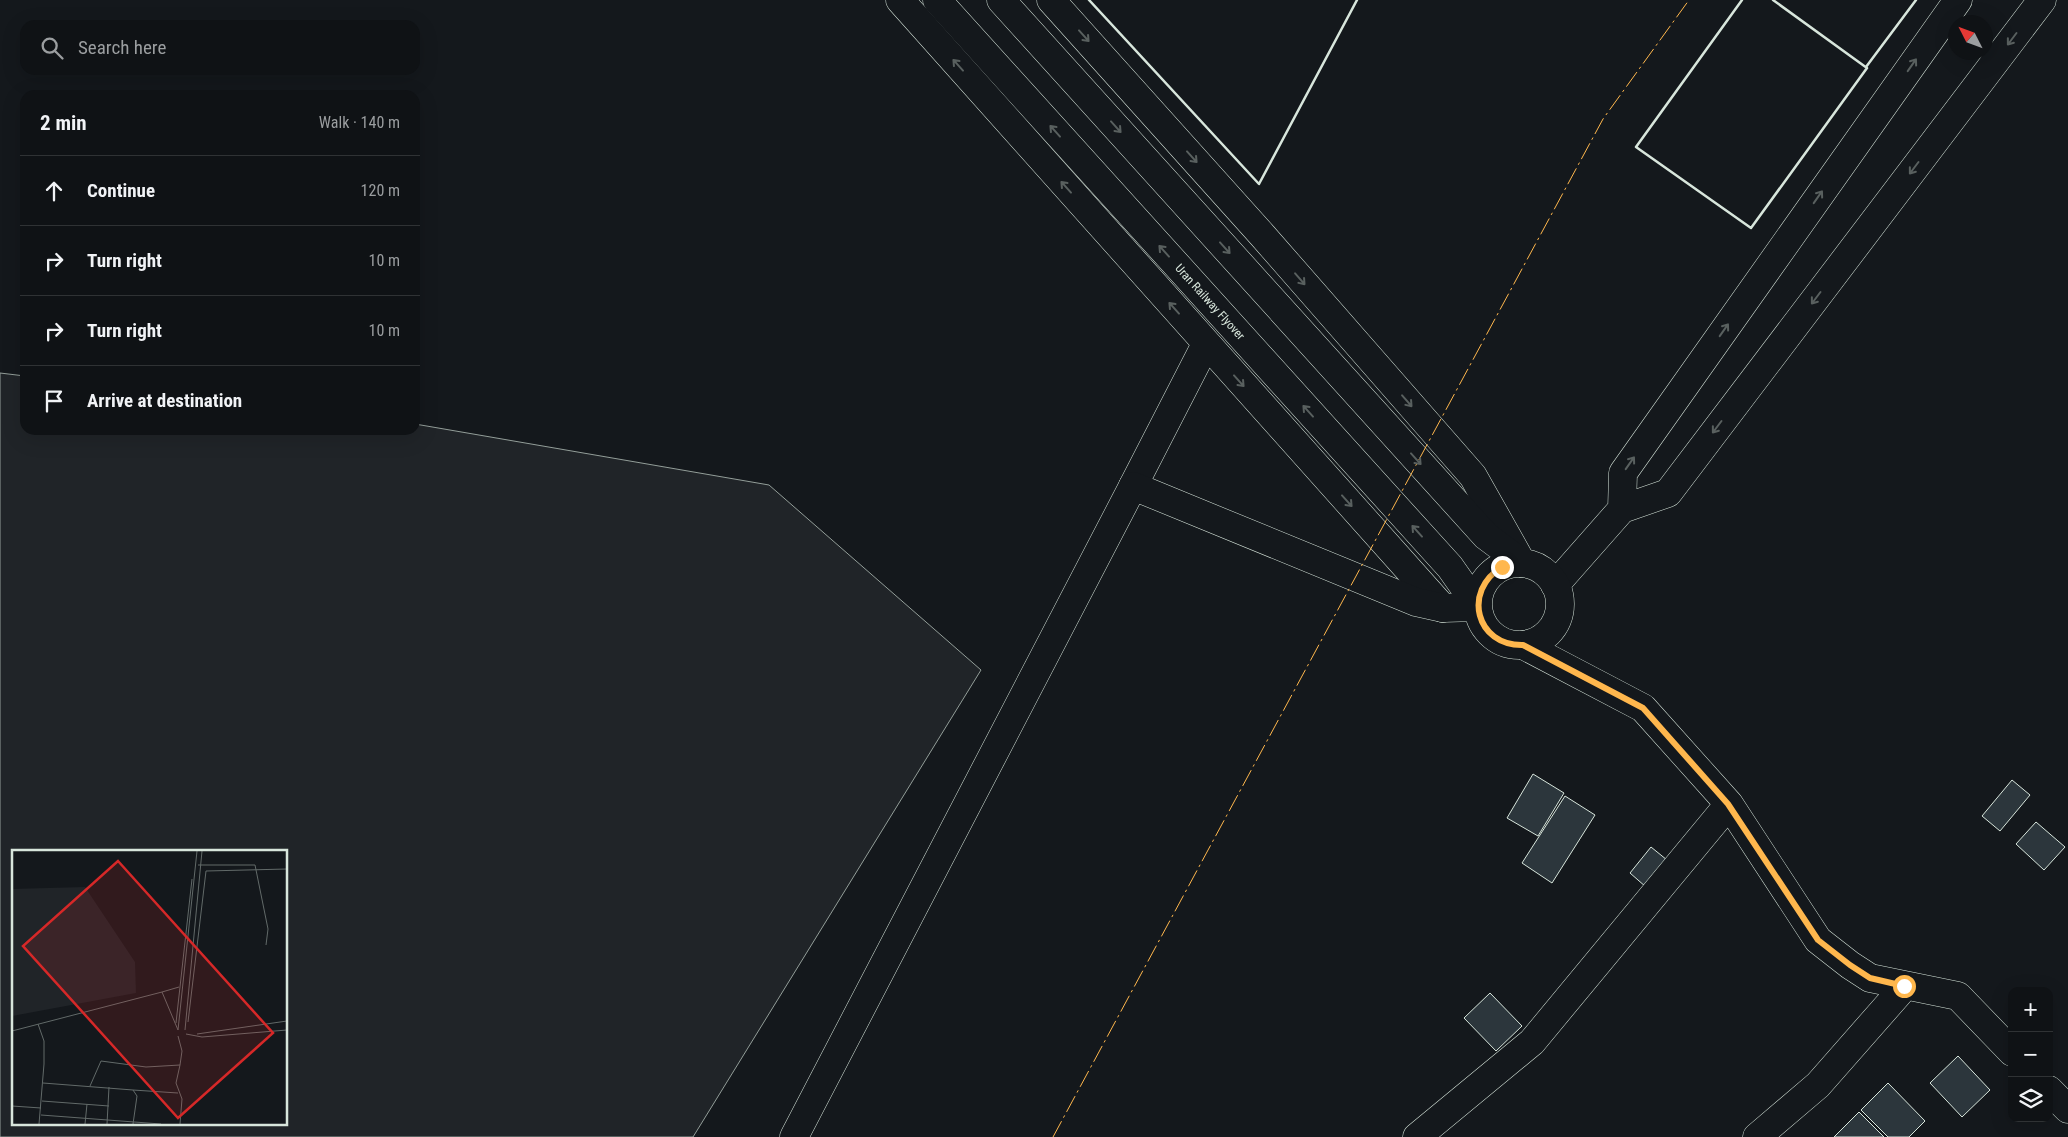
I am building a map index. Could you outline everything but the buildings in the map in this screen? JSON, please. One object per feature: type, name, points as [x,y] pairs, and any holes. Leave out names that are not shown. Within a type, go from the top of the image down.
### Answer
[{"type":"street","points":[[900,0],[1443,608]]},
{"type":"street","name":"Uran Railway Flyover","points":[[937,0],[1450,568],[1478,607]]},
{"type":"street","points":[[1001,0],[1486,536],[1522,563],[1536,567],[1547,574],[1555,585],[1559,598],[1559,611],[1547,634],[1523,645]]},
{"type":"street","points":[[1051,0],[1263,236],[1473,476],[1522,563]]},
{"type":"street","points":[[1622,509],[1623,473],[1958,0]]},
{"type":"street","points":[[1555,585],[1622,509],[1668,493],[2042,0]]},
{"type":"street","points":[[794,1137],[1206,344]]},
{"type":"street","points":[[1133,486],[1416,602],[1443,608],[1478,607]]},
{"type":"street","points":[[1522,563],[1502,567],[1490,575],[1482,586],[1478,607],[1481,620],[1492,635],[1506,643],[1523,645],[1643,708],[1728,804],[1818,940],[1870,978],[1958,996],[2008,1048]]},
{"type":"street","points":[[1417,1137],[1532,1042],[1728,804]]},
{"type":"street","points":[[1757,1137],[1818,1085],[1904,986]]},
{"type":"street","points":[[2053,1094],[2068,1109]]},
{"type":"shaded area","points":[[0,373],[20,375],[20,435],[420,435],[420,425],[769,485],[981,670],[693,1137],[0,1137]]},
{"type":"wall","points":[[1089,0],[1259,184],[1357,0]]},
{"type":"wall","points":[[1742,0],[1636,147],[1751,228],[1867,68],[1773,0]]},
{"type":"wall","points":[[1866,67],[1916,0]]},
{"type":"power","points":[[1053,1137],[1603,119],[1689,0]]},
{"type":"route","points":[[1502,567],[1490,575],[1479,594],[1478,607],[1481,620],[1488,631],[1497,639],[1506,643],[1523,645],[1643,708],[1728,804],[1818,940],[1870,978],[1904,986]]}]
